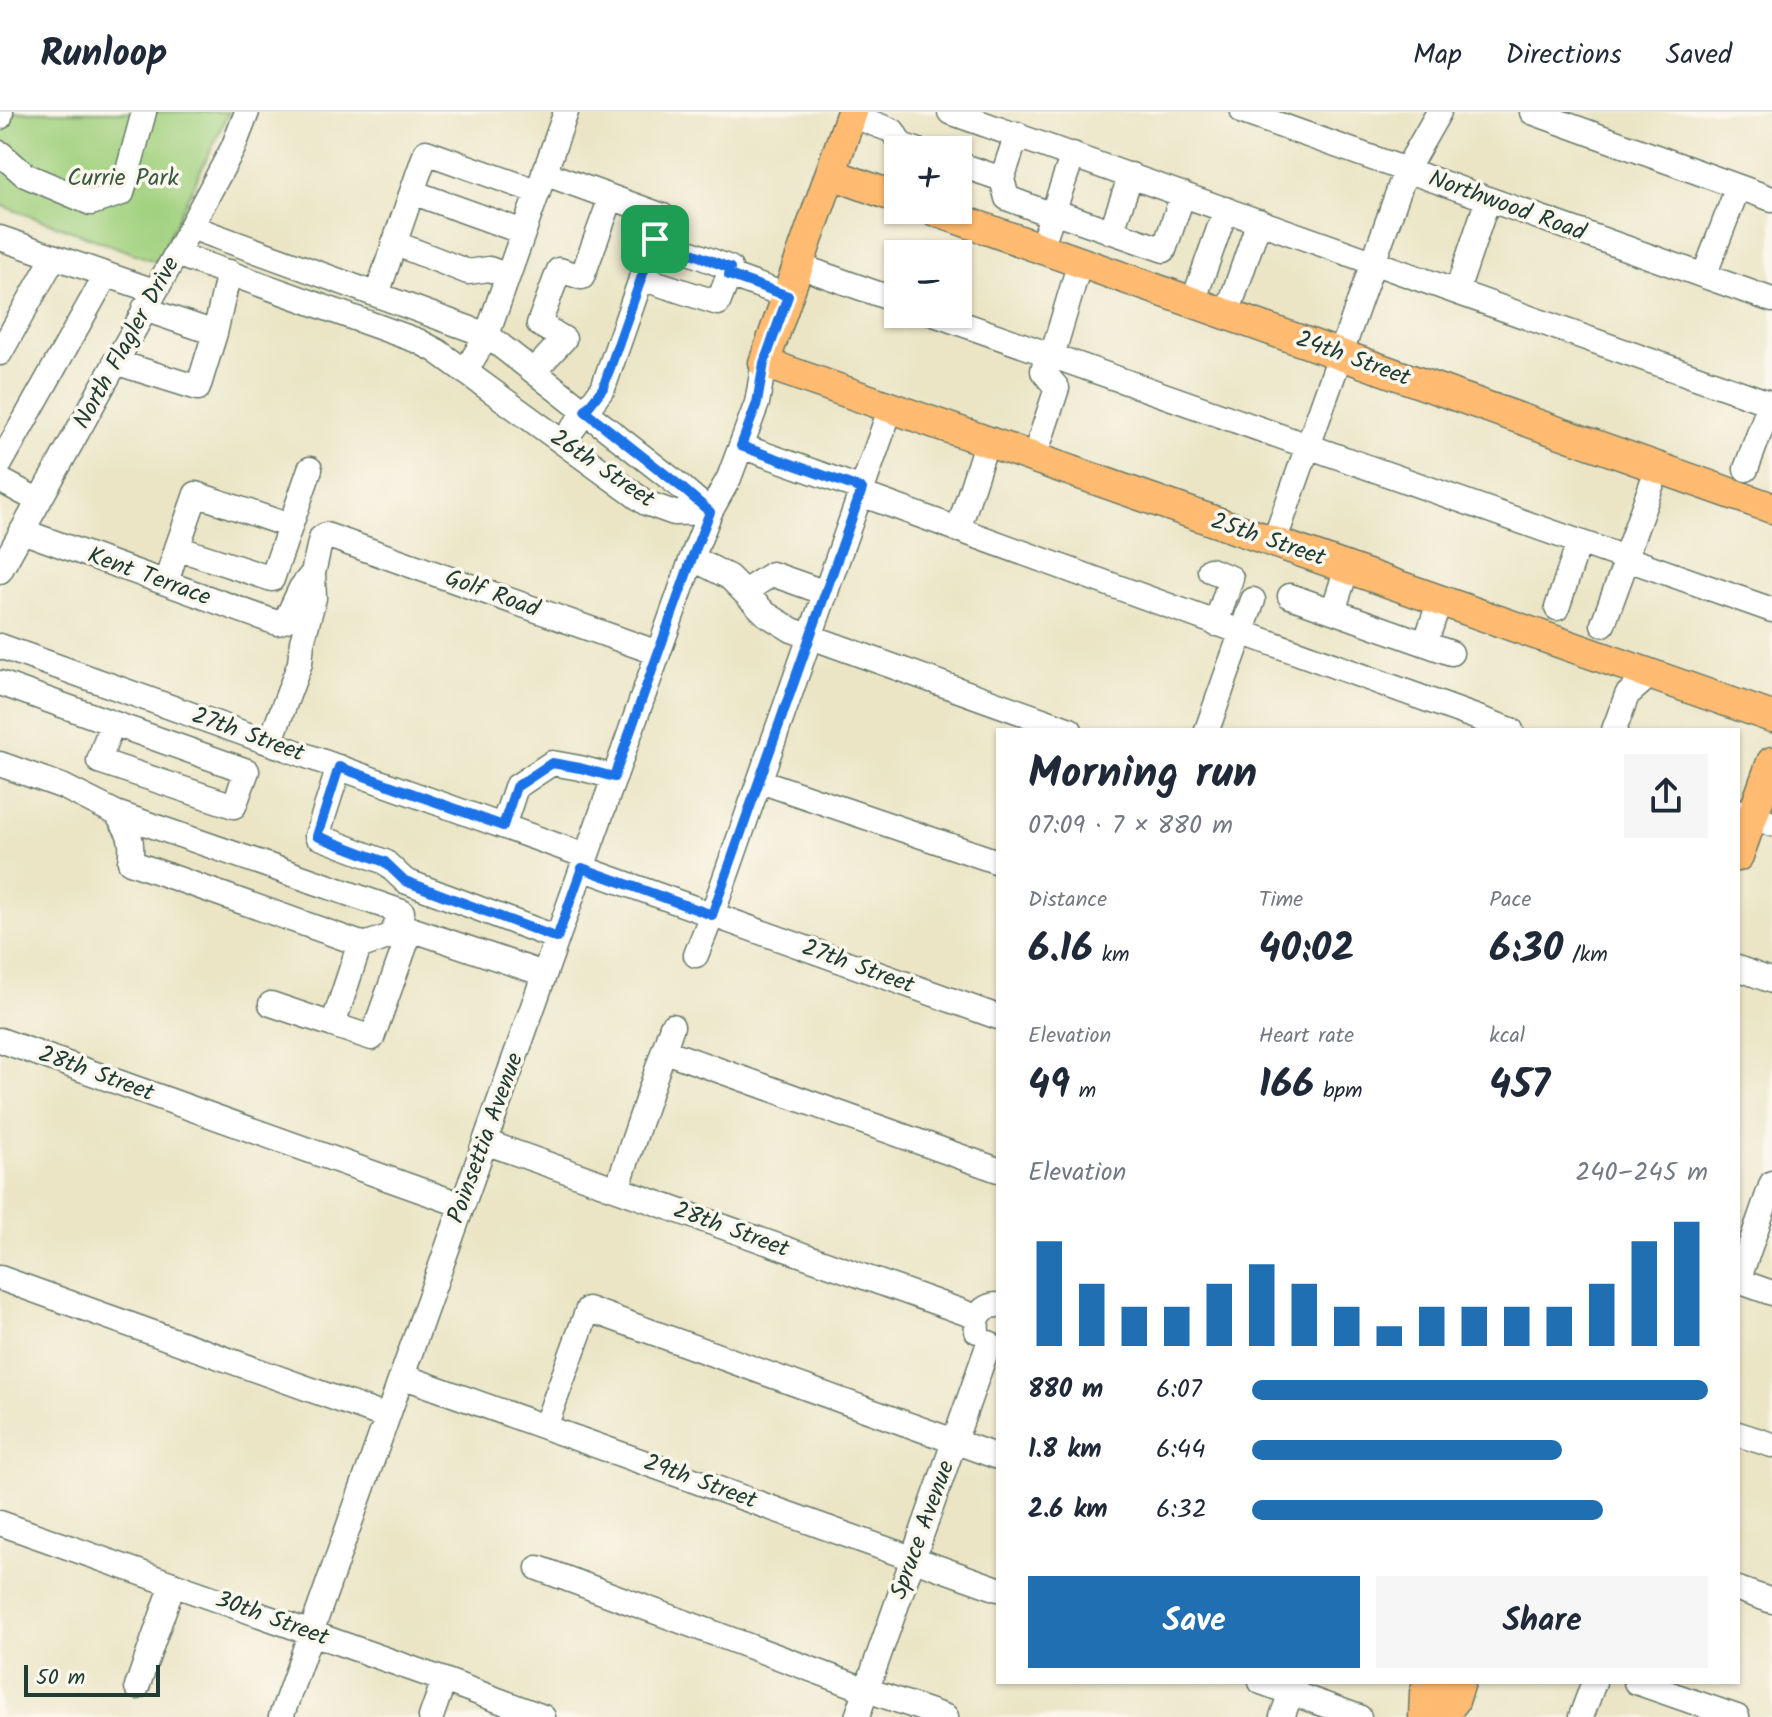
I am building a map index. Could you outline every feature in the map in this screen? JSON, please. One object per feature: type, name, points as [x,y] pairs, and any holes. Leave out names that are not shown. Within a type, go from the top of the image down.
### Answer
[{"type":"main road","points":[[764,363],[851,114]]},
{"type":"main road","points":[[832,174],[884,193]]},
{"type":"main road","name":"24th Street","points":[[972,224],[1772,508]]},
{"type":"main road","name":"25th Street","points":[[764,363],[1772,717]]},
{"type":"main road","points":[[1740,851],[1772,762]]},
{"type":"main road","points":[[1424,1717],[1428,1684]]},
{"type":"main road","points":[[1441,1717],[1454,1701],[1459,1684]]},
{"type":"street","points":[[0,153],[25,175],[91,203],[122,193],[144,112]]},
{"type":"street","name":"North Flagler Drive","points":[[0,571],[14,529],[39,501],[191,227],[233,148],[247,112]]},
{"type":"street","points":[[465,372],[487,335],[566,112]]},
{"type":"street","points":[[950,112],[1013,126],[1073,154],[1771,404],[1746,469]]},
{"type":"street","name":"Northwood Road","points":[[1243,112],[1772,300]]},
{"type":"street","points":[[1274,542],[1406,170],[1439,112]]},
{"type":"street","points":[[1532,112],[1772,199]]},
{"type":"street","points":[[851,114],[893,131],[896,136]]},
{"type":"street","points":[[1013,126],[1002,179],[1007,198],[1164,250],[1183,194]]},
{"type":"street","points":[[377,294],[426,152],[611,198],[663,216],[603,388],[563,442]]},
{"type":"street","points":[[1041,248],[1073,154]]},
{"type":"street","points":[[972,169],[1002,179]]},
{"type":"street","points":[[1111,232],[1131,175]]},
{"type":"street","points":[[1704,276],[1738,187]]},
{"type":"street","points":[[412,192],[523,232]]},
{"type":"street","points":[[534,371],[564,339],[539,324],[559,270],[582,277],[611,198]]},
{"type":"street","points":[[1457,291],[1488,199]]},
{"type":"street","points":[[1193,302],[1226,209]]},
{"type":"street","points":[[1227,314],[1259,221]]},
{"type":"street","name":"26th Street","points":[[191,227],[487,335],[710,512]]},
{"type":"street","points":[[0,238],[106,275],[215,333]]},
{"type":"street","points":[[641,278],[718,303],[729,275],[730,268],[655,239]]},
{"type":"street","points":[[394,243],[468,272],[489,269],[508,276]]},
{"type":"street","points":[[115,362],[198,388],[237,275],[255,250]]},
{"type":"street","name":"26th Street","points":[[176,254],[418,341],[437,351],[646,503],[674,513],[710,512]]},
{"type":"street","points":[[0,353],[11,315],[54,257]]},
{"type":"street","points":[[1034,458],[1057,388],[1043,371],[1080,262]]},
{"type":"street","points":[[799,266],[884,296]]},
{"type":"street","points":[[0,464],[106,275]]},
{"type":"street","points":[[729,275],[788,296]]},
{"type":"street","points":[[972,327],[1772,610]]},
{"type":"street","points":[[710,512],[729,478],[757,403],[764,363]]},
{"type":"street","points":[[710,512],[716,470],[743,398],[764,363]]},
{"type":"street","points":[[696,955],[891,407]]},
{"type":"street","points":[[958,530],[987,441]]},
{"type":"street","points":[[741,446],[958,530],[1505,728]]},
{"type":"street","points":[[1603,624],[1658,467]]},
{"type":"street","points":[[177,548],[272,579],[310,469]]},
{"type":"street","points":[[0,480],[39,501]]},
{"type":"street","points":[[166,583],[196,494],[290,526]]},
{"type":"street","name":"Poinsettia Avenue","points":[[281,1717],[710,512]]},
{"type":"street","name":"Kent Terrace","points":[[14,529],[277,623],[286,620],[301,588],[313,573]]},
{"type":"street","name":"Golf Road","points":[[313,573],[321,538],[326,535],[658,653]]},
{"type":"street","points":[[1557,608],[1579,542]]},
{"type":"street","points":[[692,558],[729,577],[754,604],[778,623],[1064,728]]},
{"type":"street","points":[[1333,611],[1347,568]]},
{"type":"street","points":[[1210,570],[1231,578],[1216,624]]},
{"type":"street","points":[[101,682],[99,761],[234,806],[247,771],[300,663],[302,642],[314,598],[313,573]]},
{"type":"street","points":[[744,592],[772,574],[826,593]]},
{"type":"street","points":[[1290,596],[1451,653]]},
{"type":"street","points":[[1208,728],[1253,600]]},
{"type":"street","points":[[1425,644],[1440,600]]},
{"type":"street","name":"27th Street","points":[[0,646],[503,826],[712,915],[996,1016]]},
{"type":"street","points":[[1615,728],[1627,695],[1651,674]]},
{"type":"street","points":[[0,683],[247,771]]},
{"type":"street","points":[[503,826],[516,787],[552,763],[614,777]]},
{"type":"street","points":[[0,764],[64,787],[116,813],[402,912],[404,927],[372,1038],[271,1004]]},
{"type":"street","points":[[339,767],[317,836],[385,862],[405,881],[557,938]]},
{"type":"street","points":[[760,781],[996,861]]},
{"type":"street","points":[[116,813],[129,830],[132,847],[130,862],[364,945],[391,936],[404,927]]},
{"type":"street","points":[[404,927],[544,974]]},
{"type":"street","points":[[333,1025],[360,943]]},
{"type":"street","points":[[1740,969],[1772,981]]},
{"type":"street","points":[[617,1189],[672,1026]]},
{"type":"street","name":"28th Street","points":[[0,1040],[462,1205]]},
{"type":"street","points":[[665,1051],[996,1169]]},
{"type":"street","name":"28th Street","points":[[485,1142],[617,1189],[988,1311]]},
{"type":"street","points":[[1740,1275],[1772,1183]]},
{"type":"street","points":[[0,1278],[387,1417]]},
{"type":"street","points":[[1740,1282],[1772,1293]]},
{"type":"street","points":[[545,1427],[588,1309],[996,1456]]},
{"type":"street","points":[[988,1311],[977,1330],[984,1340],[994,1344]]},
{"type":"street","name":"Spruce Avenue","points":[[857,1717],[955,1442],[994,1344]]},
{"type":"street","name":"29th Street","points":[[402,1376],[996,1588]]},
{"type":"street","points":[[1740,1435],[1772,1445]]},
{"type":"street","name":"30th Street","points":[[0,1523],[543,1717]]},
{"type":"street","points":[[538,1568],[946,1717]]},
{"type":"street","points":[[137,1687],[173,1584]]},
{"type":"street","points":[[1740,1590],[1772,1601]]},
{"type":"street","points":[[431,1717],[444,1680]]},
{"type":"street","points":[[1581,1717],[1593,1684]]},
{"type":"street","points":[[1642,1684],[1737,1717]]},
{"type":"street","points":[[1282,1717],[1293,1687],[1359,1717]]},
{"type":"green space","name":"Currie Park","points":[[0,112],[229,112],[157,262],[0,205]]},
{"type":"route","points":[[655,239],[730,268],[729,275],[788,296],[764,363],[757,403],[741,446],[862,489],[712,915],[582,868],[557,938],[405,881],[385,862],[317,836],[339,767],[503,826],[516,787],[552,763],[614,777],[710,512],[585,411],[603,388],[655,239]]}]
